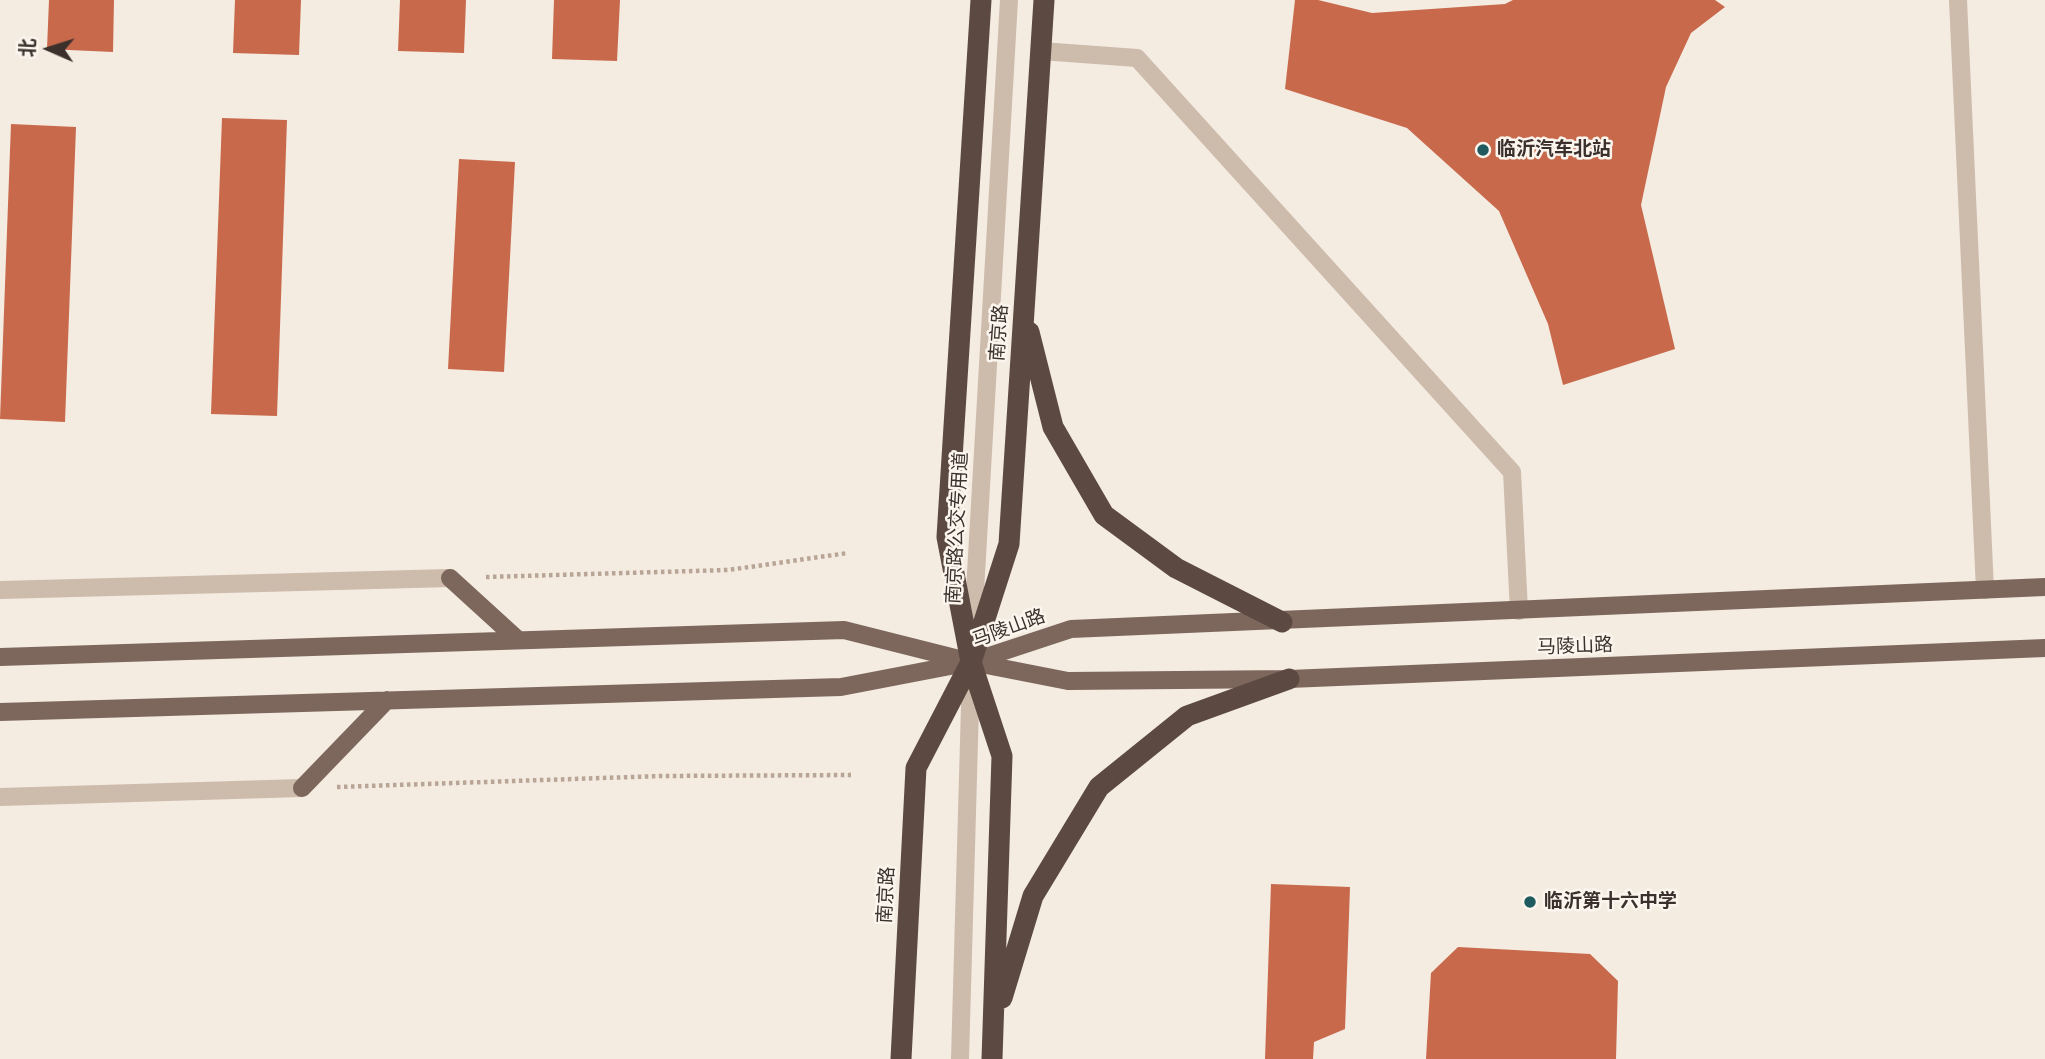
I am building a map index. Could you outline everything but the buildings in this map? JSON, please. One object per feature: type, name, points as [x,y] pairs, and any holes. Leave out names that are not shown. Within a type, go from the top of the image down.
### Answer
[{"type":"highway","name":"南京路","points":[[981,0],[947,537],[971,662],[1002,756],[992,1059]]},
{"type":"highway","name":"南京路","points":[[901,1059],[916,768],[971,662],[1009,544],[1044,0]]},
{"type":"highway","points":[[1024,311],[1053,427],[1104,514],[1176,569],[1282,622]]},
{"type":"highway","points":[[993,1026],[1033,896],[1099,787],[1187,716],[1289,680]]},
{"type":"main road","points":[[450,578],[518,640]]},
{"type":"main road","name":"马陵山路","points":[[971,662],[1071,629],[2045,587]]},
{"type":"main road","points":[[0,657],[844,630],[971,662]]},
{"type":"main road","name":"马陵山路","points":[[971,662],[1069,681],[1289,680],[2045,648]]},
{"type":"main road","points":[[0,712],[841,687],[971,662]]},
{"type":"main road","points":[[302,788],[387,700]]},
{"type":"street","name":"南京路公交专用道","points":[[960,1059],[971,662],[1009,0]]},
{"type":"street","points":[[1958,0],[1985,590]]},
{"type":"street","points":[[1041,51],[1137,58],[1512,472],[1519,611]]},
{"type":"street","points":[[0,590],[450,578]]},
{"type":"street","points":[[0,797],[302,788]]},
{"type":"path","points":[[450,578],[728,570],[848,553]]},
{"type":"path","points":[[302,788],[661,776],[851,775]]},
{"type":"place","name":"临沂汽车北站","points":[[1483,150]]},
{"type":"place","name":"临沂第十六中学","points":[[1530,902]]}]
